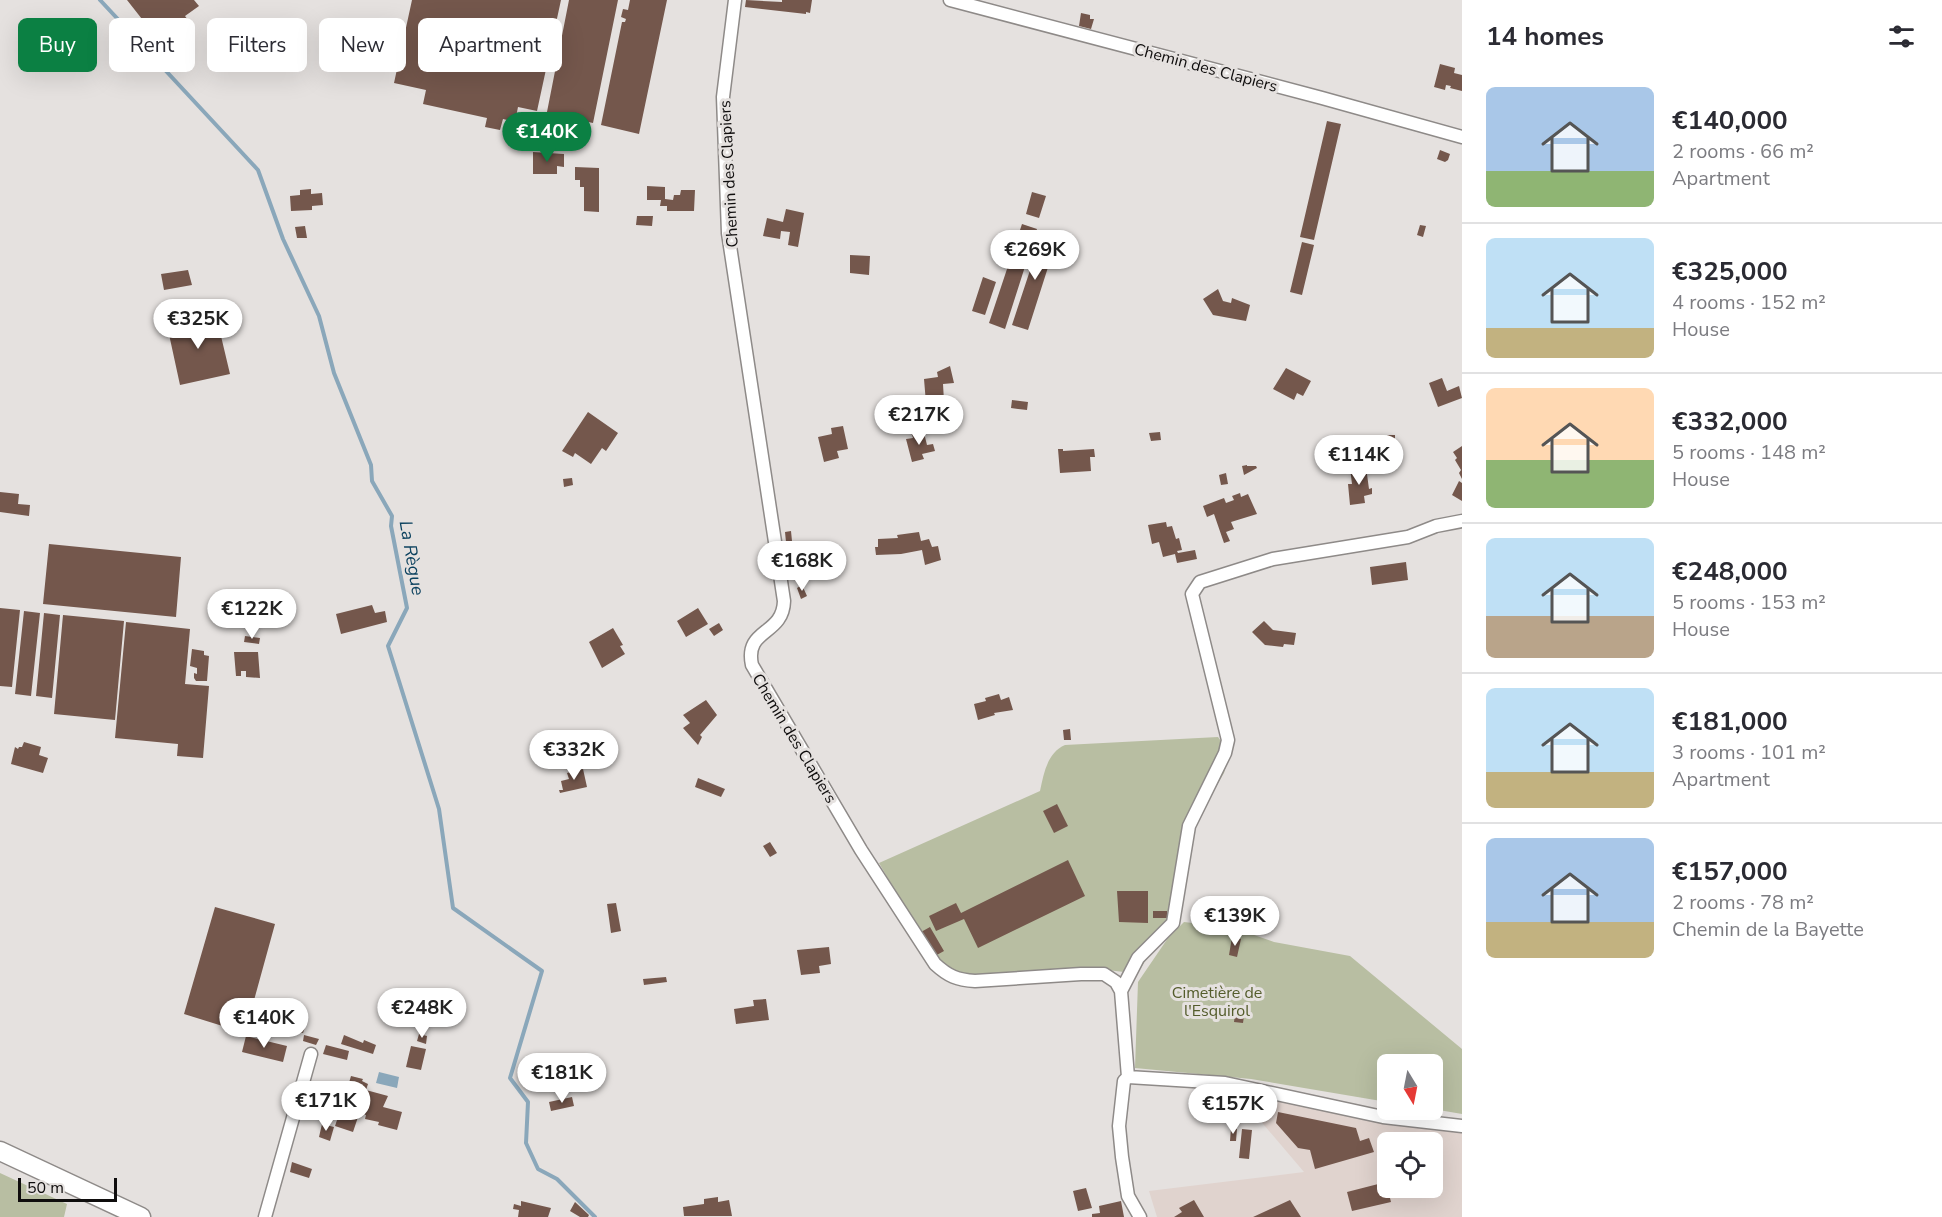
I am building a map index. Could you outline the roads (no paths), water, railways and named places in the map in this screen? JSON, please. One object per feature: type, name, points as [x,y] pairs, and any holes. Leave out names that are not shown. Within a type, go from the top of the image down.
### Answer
[{"type":"main road","points":[[0,1150],[141,1217]]},
{"type":"main road","points":[[86,1191],[158,1217]]},
{"type":"street","name":"Chemin des Clapiers","points":[[735,0],[723,97],[728,233],[784,601],[781,619],[752,644],[750,656],[752,665],[861,849],[935,964],[948,976],[975,981],[1081,974],[1104,975],[1116,982],[1121,991]]},
{"type":"street","name":"Chemin des Clapiers","points":[[950,0],[1462,137]]},
{"type":"street","points":[[1140,1217],[1128,1196],[1119,1126],[1124,1081],[1128,1077],[1121,991],[1138,958],[1173,923],[1189,826],[1225,753],[1228,740],[1192,594],[1200,582],[1273,559],[1408,537],[1436,526],[1462,521]]},
{"type":"street","points":[[265,1217],[311,1054]]},
{"type":"street","points":[[1128,1077],[1225,1083],[1383,1117],[1462,1126]]},
{"type":"water","points":[[379,1072],[399,1077],[397,1088],[376,1083]]},
{"type":"waterway","name":"La Règue","points":[[100,0],[258,170],[283,239],[319,316],[334,373],[371,465],[372,481],[392,516],[391,526],[407,608],[388,646],[439,809],[453,908],[542,971],[510,1078],[528,1102],[526,1143],[538,1169],[557,1179],[595,1217]]},
{"type":"park label","name":"Cimetière de l'Esquirol","points":[[1217,1001]]}]
